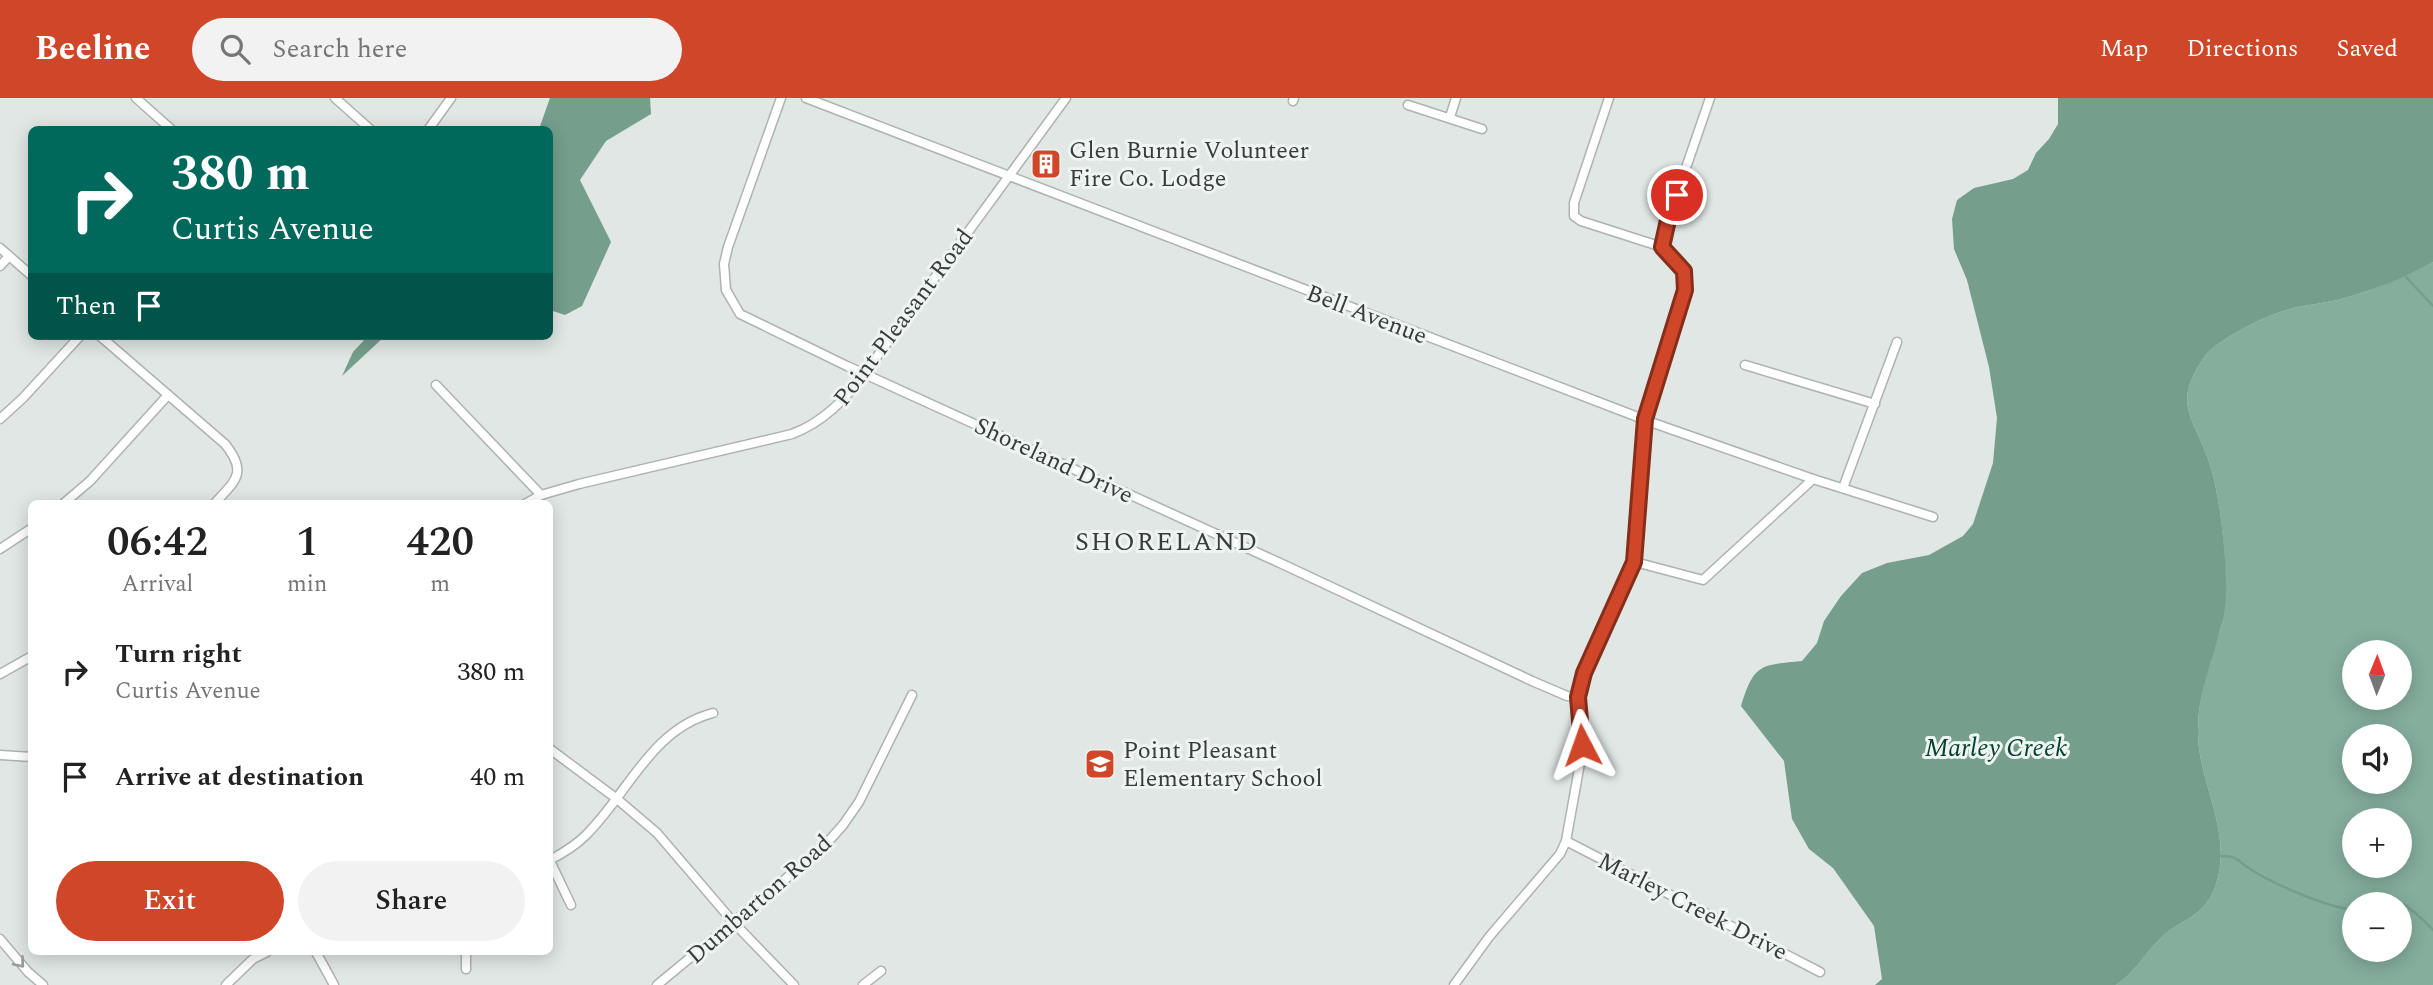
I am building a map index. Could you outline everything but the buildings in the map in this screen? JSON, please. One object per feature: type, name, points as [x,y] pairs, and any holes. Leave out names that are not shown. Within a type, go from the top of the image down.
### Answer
[{"type":"street","points":[[136,98],[168,126]]},
{"type":"street","points":[[335,98],[366,126]]},
{"type":"street","points":[[431,126],[450,98]]},
{"type":"street","name":"Shoreland Drive","points":[[781,98],[724,264],[726,290],[740,314],[1532,681],[1567,696],[1578,697]]},
{"type":"street","name":"Bell Avenue","points":[[806,98],[1645,419],[1813,479],[1933,517]]},
{"type":"street","name":"Point Pleasant Road","points":[[532,500],[579,484],[792,434],[813,424],[835,408],[865,373],[1066,98]]},
{"type":"street","points":[[1450,117],[1456,98]]},
{"type":"street","points":[[1454,985],[1489,937],[1560,854],[1566,841],[1582,752],[1578,697],[1584,673],[1634,562],[1645,419],[1685,290],[1684,271],[1662,247],[1581,221],[1574,216],[1574,203],[1609,98]]},
{"type":"street","points":[[1662,247],[1668,220],[1710,98]]},
{"type":"street","points":[[1408,105],[1482,129]]},
{"type":"street","points":[[0,248],[28,273]]},
{"type":"street","points":[[0,266],[9,256]]},
{"type":"street","points":[[0,419],[76,340]]},
{"type":"street","points":[[105,340],[225,444],[237,459],[239,470],[217,500]]},
{"type":"street","points":[[1843,488],[1897,342]]},
{"type":"street","points":[[1745,365],[1875,404]]},
{"type":"street","points":[[436,386],[541,495]]},
{"type":"street","points":[[68,500],[90,481],[168,395]]},
{"type":"street","points":[[1634,562],[1703,580],[1813,479]]},
{"type":"street","points":[[0,549],[28,531]]},
{"type":"street","points":[[0,674],[28,658]]},
{"type":"street","name":"Dumbarton Road","points":[[657,985],[826,844],[843,825],[859,802],[912,695]]},
{"type":"street","points":[[553,859],[586,835],[653,751],[672,732],[696,717],[713,713]]},
{"type":"street","points":[[553,751],[657,833],[734,923],[794,985]]},
{"type":"street","points":[[0,755],[28,757]]},
{"type":"street","name":"Marley Creek Drive","points":[[1566,841],[1820,972]]},
{"type":"street","points":[[553,868],[570,905]]},
{"type":"street","points":[[0,939],[27,972],[43,985]]},
{"type":"street","points":[[226,985],[253,959],[261,955]]},
{"type":"street","points":[[318,955],[334,985]]},
{"type":"street","points":[[466,955],[466,969]]},
{"type":"street","points":[[863,985],[881,971]]},
{"type":"shaded area","points":[[2433,262],[2433,985],[2116,985],[2164,935],[2206,904],[2217,881],[2220,861],[2217,823],[2199,749],[2198,730],[2204,681],[2224,608],[2225,566],[2214,478],[2188,408],[2189,386],[2205,356],[2214,347],[2260,320],[2293,308],[2357,294]]},
{"type":"water","points":[[550,98],[650,98],[651,114],[606,141],[580,180],[611,242],[582,306],[565,315],[553,311],[553,126],[540,126]]},
{"type":"water","name":"Marley Creek","points":[[2058,98],[2433,98],[2433,262],[2368,291],[2339,300],[2293,308],[2253,323],[2211,350],[2195,372],[2189,386],[2188,408],[2210,465],[2216,491],[2226,569],[2224,614],[2203,691],[2198,730],[2199,749],[2220,842],[2217,881],[2206,904],[2164,935],[2116,985],[1875,985],[1882,979],[1874,926],[1833,868],[1809,849],[1792,819],[1784,761],[1741,706],[1750,682],[1761,669],[1802,661],[1817,643],[1824,621],[1841,596],[1862,573],[1887,563],[1929,555],[1963,536],[1973,524],[1993,463],[1997,418],[1989,367],[1967,280],[1954,249],[1952,219],[1957,200],[1974,188],[2013,179],[2028,170],[2036,153],[2058,124]]},
{"type":"water","points":[[364,340],[381,340],[342,376],[353,352]]},
{"type":"waterway","points":[[2406,277],[2433,306]]},
{"type":"waterway","points":[[2221,856],[2235,858],[2286,888],[2342,908]]},
{"type":"waterway","points":[[2412,911],[2433,930]]},
{"type":"place","name":"Glen Burnie Volunteer Fire Co. Lodge","points":[[1046,164]]},
{"type":"place","name":"Point Pleasant Elementary School","points":[[1100,764]]},
{"type":"district","name":"SHORELAND","points":[[1167,541]]},
{"type":"route","points":[[1582,745],[1578,697],[1584,673],[1634,562],[1645,419],[1685,290],[1684,271],[1662,247],[1677,195]]}]
